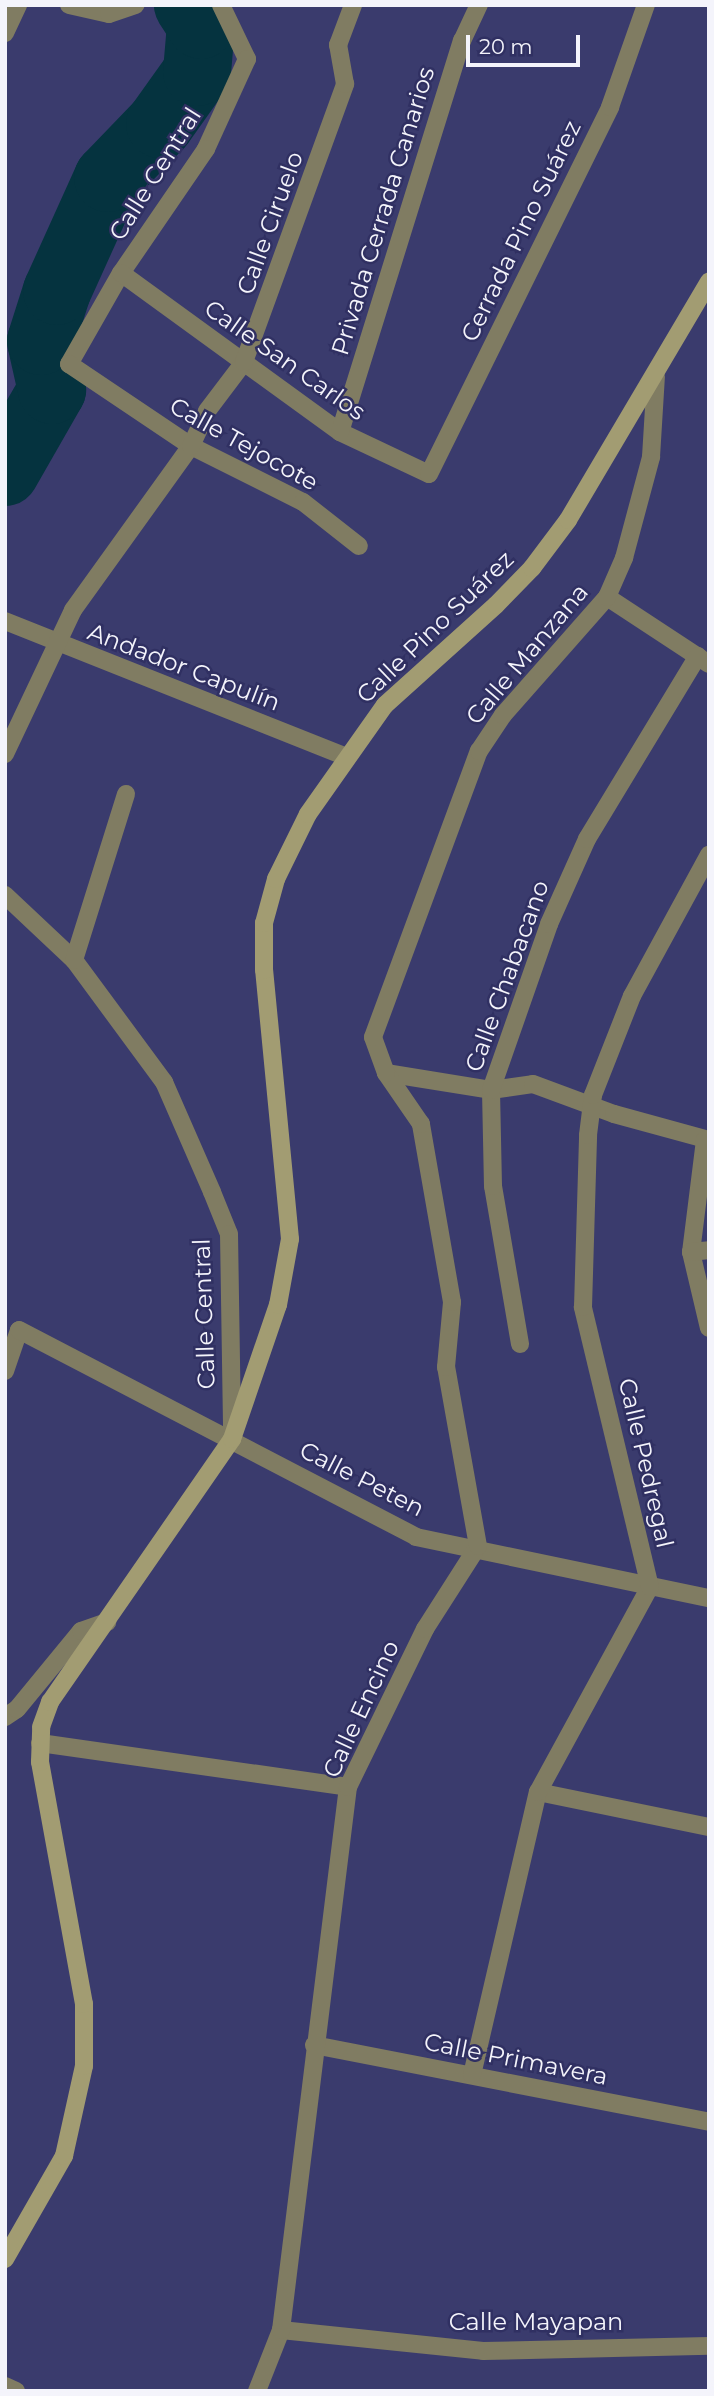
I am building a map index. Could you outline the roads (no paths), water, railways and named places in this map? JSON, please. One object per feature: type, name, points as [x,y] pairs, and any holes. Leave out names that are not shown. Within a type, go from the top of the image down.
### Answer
[{"type":"street","points":[[5,33],[18,5]]},
{"type":"street","points":[[69,5],[108,14],[135,5]]},
{"type":"street","name":"Calle Central","points":[[69,364],[121,273],[206,149],[247,59],[221,5]]},
{"type":"street","name":"Calle Ciruelo","points":[[191,446],[207,411],[244,362],[345,84],[338,45],[353,5]]},
{"type":"street","name":"Privada Cerrada Canarios","points":[[340,432],[462,41],[479,5]]},
{"type":"street","name":"Cerrada Pino Suárez","points":[[429,474],[610,107],[646,5]]},
{"type":"street","name":"Calle San Carlos","points":[[121,273],[340,432],[429,474]]},
{"type":"street","name":"Calle Pino Suárez","points":[[232,1438],[278,1305],[290,1239],[264,970],[264,923],[276,879],[303,825],[345,756],[385,705],[532,568],[603,466],[709,282]]},
{"type":"street","name":"Calle Tejocote","points":[[69,364],[191,446],[303,502],[359,546]]},
{"type":"street","name":"Calle Manzana","points":[[386,1073],[373,1037],[479,751],[503,715],[607,597],[624,558],[646,481],[656,419],[656,376]]},
{"type":"street","points":[[5,754],[73,610],[191,446]]},
{"type":"street","points":[[607,597],[703,660]]},
{"type":"street","name":"Andador Capulín","points":[[5,621],[57,644],[345,756]]},
{"type":"street","name":"Calle Chabacano","points":[[520,1345],[493,1186],[491,1090],[549,924],[587,839],[703,660]]},
{"type":"street","points":[[74,960],[126,794]]},
{"type":"street","name":"Calle Pedregal","points":[[472,2076],[538,1792],[650,1587],[583,1307],[592,1105],[632,996],[709,855]]},
{"type":"street","name":"Calle Central","points":[[5,895],[74,960],[164,1082],[229,1234],[232,1438]]},
{"type":"street","points":[[386,1073],[491,1090],[533,1084],[707,1140],[700,1251],[709,1328]]},
{"type":"street","points":[[386,1073],[421,1124],[452,1302],[446,1367],[478,1546]]},
{"type":"street","name":"Calle Peten","points":[[5,1371],[19,1330],[232,1438],[416,1537],[478,1546],[650,1587],[709,1598]]},
{"type":"street","points":[[5,2259],[64,2156],[84,2066],[83,2004],[40,1743],[50,1702],[232,1438]]},
{"type":"street","name":"Calle Encino","points":[[257,2391],[281,2330],[314,2045],[348,1787],[425,1629],[478,1546]]},
{"type":"street","points":[[5,1717],[17,1709],[81,1631],[107,1622]]},
{"type":"street","points":[[40,1743],[348,1787]]},
{"type":"street","points":[[538,1792],[709,1827]]},
{"type":"street","name":"Calle Primavera","points":[[314,2045],[709,2122]]},
{"type":"street","name":"Calle Mayapan","points":[[281,2330],[483,2351],[709,2346]]},
{"type":"street","points":[[5,2386],[16,2391]]},
{"type":"waterway","points":[[5,472],[52,390],[41,341],[57,291],[108,178],[160,124],[197,72],[201,25],[188,5]]}]
